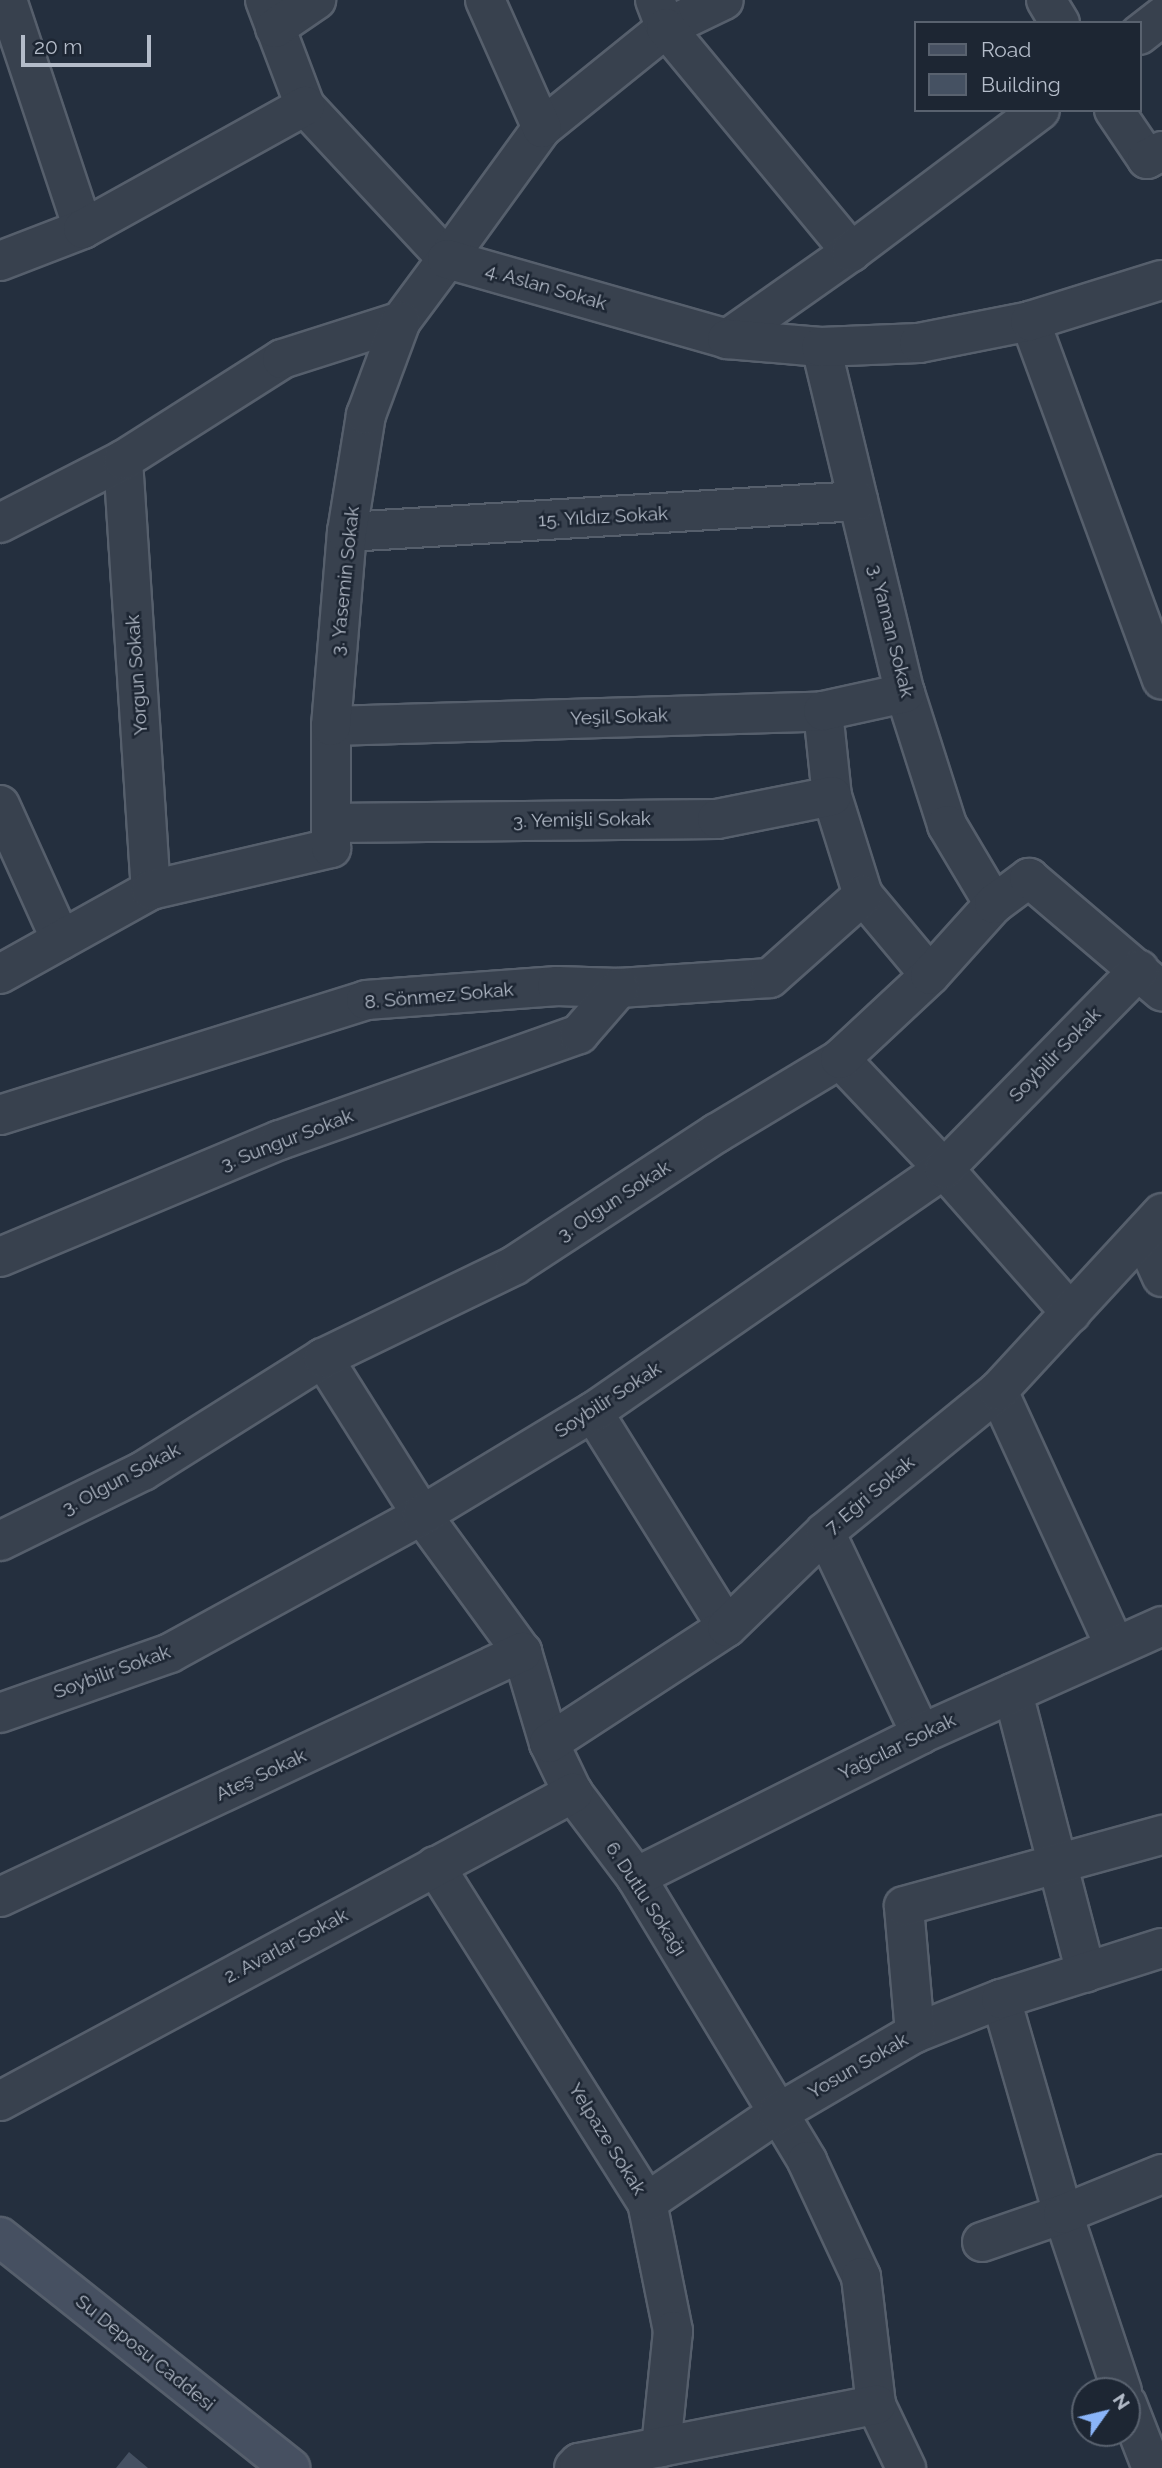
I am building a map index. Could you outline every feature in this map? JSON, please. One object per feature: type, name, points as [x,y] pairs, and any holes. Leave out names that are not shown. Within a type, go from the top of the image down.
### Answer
[{"type":"main road","name":"Su Deposu Caddesi","points":[[0,2237],[290,2468]]},
{"type":"street","points":[[7,0],[83,229]]},
{"type":"street","points":[[316,0],[270,14],[304,106],[447,259]]},
{"type":"street","points":[[485,0],[542,128]]},
{"type":"street","points":[[0,523],[123,460],[282,359],[401,321],[542,128],[660,14],[724,0]]},
{"type":"street","points":[[1046,0],[1059,21]]},
{"type":"street","points":[[660,14],[851,252]]},
{"type":"street","points":[[1141,33],[1162,17]]},
{"type":"street","points":[[0,261],[83,229],[304,106]]},
{"type":"street","points":[[727,339],[851,252],[1037,112]]},
{"type":"street","points":[[1115,112],[1147,159],[1162,151]]},
{"type":"street","name":"4. Aslan Sokak","points":[[447,259],[727,339],[821,346],[919,343],[1030,321],[1106,300],[1162,280]]},
{"type":"street","name":"3. Yasemin Sokak","points":[[331,835],[331,726],[347,532],[366,415],[401,321]]},
{"type":"street","points":[[1030,321],[1162,680]]},
{"type":"street","name":"3. Yaman Sokak","points":[[821,346],[905,693],[947,825],[994,904]]},
{"type":"street","name":"Yorgun Sokak","points":[[123,460],[151,890]]},
{"type":"street","name":"15. Yıldız Sokak","points":[[347,532],[858,501]]},
{"type":"street","name":"Yeşil Sokak","points":[[331,726],[823,711],[905,693]]},
{"type":"street","points":[[823,711],[832,796],[863,895],[930,975]]},
{"type":"street","name":"3. Yemişli Sokak","points":[[0,974],[151,890],[331,835],[717,819],[832,796]]},
{"type":"street","points":[[0,805],[61,940]]},
{"type":"street","name":"3. Olgun Sokak","points":[[0,1541],[143,1471],[323,1358],[515,1265],[717,1133],[840,1059],[930,975],[994,904],[1028,878],[1150,980]]},
{"type":"street","name":"8. Sönmez Sokak","points":[[0,1115],[103,1080],[366,1000],[557,986],[619,988],[770,978],[863,895]]},
{"type":"street","name":"Soybilir Sokak","points":[[0,1713],[170,1653],[422,1516],[593,1412],[944,1169],[1150,980]]},
{"type":"street","name":"3. Sungur Sokak","points":[[0,1257],[280,1140],[579,1034],[619,988]]},
{"type":"street","points":[[840,1059],[944,1169],[1071,1313]]},
{"type":"street","points":[[1152,1224],[1162,1277]]},
{"type":"street","name":"7. Eğri Sokak","points":[[549,1743],[727,1627],[825,1532],[998,1391],[1152,1224]]},
{"type":"street","name":"6. Dutlu Sokağı","points":[[323,1358],[422,1516],[522,1652],[549,1743],[573,1793],[636,1877],[807,2161],[861,2277],[876,2405],[906,2468]]},
{"type":"street","points":[[998,1391],[1115,1647]]},
{"type":"street","points":[[593,1412],[727,1627]]},
{"type":"street","points":[[825,1532],[921,1734]]},
{"type":"street","name":"Yağcılar Sokak","points":[[636,1877],[921,1734],[1162,1626]]},
{"type":"street","name":"Ateş Sokak","points":[[0,1897],[522,1652]]},
{"type":"street","points":[[1013,1693],[1086,1973]]},
{"type":"street","name":"2. Avarlar Sokak","points":[[0,2101],[573,1793]]},
{"type":"street","name":"Yosun Sokak","points":[[647,2202],[778,2113],[915,2033],[904,1906],[1162,1835]]},
{"type":"street","name":"Yelpaze Sokak","points":[[435,1866],[647,2202],[673,2331],[661,2447]]},
{"type":"street","points":[[915,2033],[1001,1999],[1162,1948]]},
{"type":"street","points":[[1001,1999],[1063,2214],[1117,2377]]},
{"type":"street","points":[[982,2242],[1063,2214],[1162,2174]]},
{"type":"street","points":[[574,2468],[579,2463],[876,2405]]},
{"type":"street","points":[[1141,2438],[1153,2468]]},
{"type":"building","points":[[129,2452],[148,2468],[116,2468]]}]
